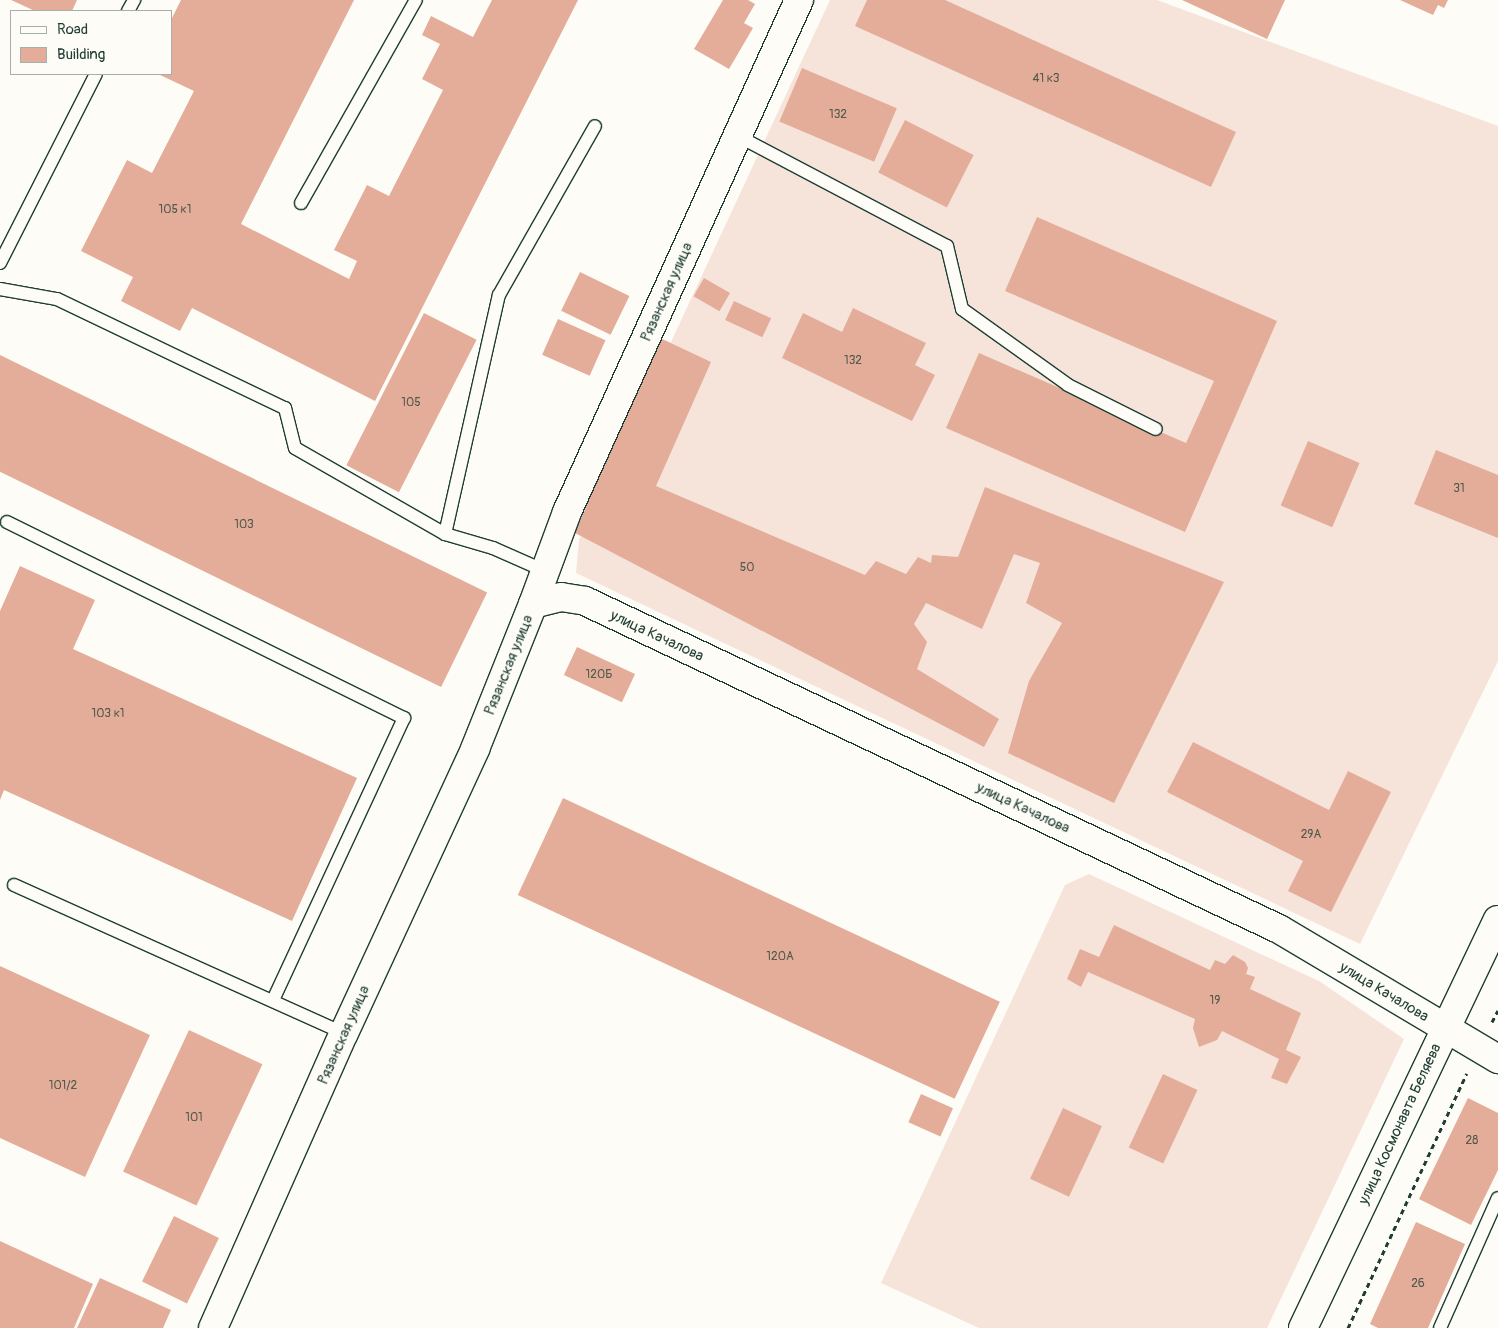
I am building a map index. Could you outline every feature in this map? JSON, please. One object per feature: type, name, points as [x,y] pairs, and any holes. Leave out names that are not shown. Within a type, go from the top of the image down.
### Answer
[{"type":"street","name":"Рязанская улица","points":[[213,1328],[344,1033],[475,749],[533,604],[567,512],[799,0]]},
{"type":"street","name":"улица Качалова","points":[[533,604],[560,596],[585,602],[1279,929],[1498,1059]]},
{"type":"street","name":"улица Космонавта Беляева","points":[[1303,1328],[1498,920]]},
{"type":"lane","points":[[301,203],[416,0]]},
{"type":"lane","points":[[0,263],[95,75]]},
{"type":"lane","points":[[445,534],[499,295],[595,126]]},
{"type":"lane","points":[[738,136],[947,246],[962,309],[1068,385],[1156,430]]},
{"type":"lane","points":[[0,289],[57,299],[285,408],[295,448],[445,534],[493,548],[545,571]]},
{"type":"lane","points":[[7,522],[404,718],[272,1000]]},
{"type":"lane","points":[[14,885],[344,1033]]},
{"type":"lane","points":[[1440,1328],[1498,1198]]},
{"type":"path","points":[[1492,1022],[1498,1010]]},
{"type":"path","points":[[1348,1328],[1469,1069]]},
{"type":"shaded area","points":[[830,0],[1157,0],[1498,126],[1498,661],[1360,944],[576,573],[579,540]]},
{"type":"shaded area","points":[[1089,874],[1319,981],[1404,1039],[1267,1328],[979,1328],[881,1283],[1065,885]]},
{"type":"building","points":[[11,0],[77,0],[72,10],[33,10]]},
{"type":"building","points":[[181,0],[354,0],[241,224],[349,279],[357,261],[334,250],[367,185],[389,196],[443,90],[422,79],[440,44],[422,35],[431,16],[473,37],[492,0],[578,0],[375,401],[192,308],[180,331],[121,301],[133,277],[81,251],[127,160],[152,173],[194,91],[160,75],[172,75],[172,18]]},
{"type":"building","points":[[723,0],[748,0],[755,4],[744,23],[753,28],[729,69],[694,49]]},
{"type":"building","points":[[867,0],[945,0],[1236,132],[1211,187],[855,26]]},
{"type":"building","points":[[1182,0],[1285,0],[1267,39]]},
{"type":"building","points":[[1400,0],[1448,0],[1444,8],[1438,5],[1433,15]]},
{"type":"building","points":[[802,68],[897,108],[874,162],[779,121]]},
{"type":"building","points":[[905,120],[974,155],[947,208],[878,173]]},
{"type":"building","points":[[1037,217],[1277,321],[1185,532],[946,428],[979,353],[1186,443],[1214,381],[1005,291]]},
{"type":"building","points":[[580,272],[629,296],[611,335],[561,311]]},
{"type":"building","points":[[704,278],[730,293],[719,311],[694,296]]},
{"type":"building","points":[[734,301],[771,318],[762,337],[725,320]]},
{"type":"building","points":[[853,308],[926,343],[915,365],[935,375],[912,421],[782,358],[803,313],[842,332]]},
{"type":"building","points":[[424,313],[477,340],[399,492],[346,465]]},
{"type":"building","points":[[558,319],[606,340],[590,376],[542,355]]},
{"type":"building","points":[[658,337],[711,362],[656,486],[865,575],[876,561],[906,574],[918,557],[931,563],[932,555],[958,557],[985,487],[1224,582],[1114,803],[1008,753],[1029,681],[1062,623],[1026,603],[1040,563],[1014,554],[982,629],[926,603],[914,624],[927,642],[917,669],[999,719],[984,747],[575,533]]},
{"type":"building","points":[[0,355],[487,593],[441,687],[0,472]]},
{"type":"building","points":[[1308,441],[1360,463],[1332,527],[1281,505]]},
{"type":"building","points":[[1436,450],[1498,475],[1498,538],[1414,504]]},
{"type":"building","points":[[20,566],[95,600],[73,649],[357,778],[292,921],[4,790],[0,800],[0,611]]},
{"type":"building","points":[[577,647],[635,674],[622,702],[564,675]]},
{"type":"building","points":[[1193,742],[1329,810],[1348,771],[1391,792],[1331,912],[1288,891],[1303,861],[1167,792]]},
{"type":"building","points":[[563,798],[1000,1002],[955,1099],[518,895]]},
{"type":"building","points":[[1114,925],[1210,970],[1215,960],[1225,964],[1233,955],[1245,962],[1248,968],[1246,974],[1255,977],[1250,989],[1301,1013],[1286,1050],[1301,1057],[1287,1084],[1271,1078],[1279,1059],[1222,1031],[1217,1040],[1199,1047],[1193,1028],[1195,1019],[1088,972],[1081,987],[1067,979],[1080,949],[1099,957]]},
{"type":"building","points":[[0,966],[150,1035],[85,1177],[0,1138]]},
{"type":"building","points":[[189,1030],[262,1064],[196,1206],[123,1171]]},
{"type":"building","points":[[1163,1074],[1197,1090],[1163,1163],[1129,1147]]},
{"type":"building","points":[[921,1094],[953,1108],[940,1137],[908,1122]]},
{"type":"building","points":[[1468,1098],[1498,1113],[1498,1170],[1471,1225],[1419,1199]]},
{"type":"building","points":[[1063,1108],[1102,1126],[1069,1197],[1030,1179]]},
{"type":"building","points":[[174,1216],[219,1238],[187,1304],[142,1282]]},
{"type":"building","points":[[1416,1222],[1465,1244],[1428,1328],[1378,1328],[1370,1324]]},
{"type":"building","points":[[0,1241],[93,1284],[74,1328],[0,1328]]},
{"type":"building","points":[[100,1278],[171,1310],[163,1328],[77,1328]]}]
